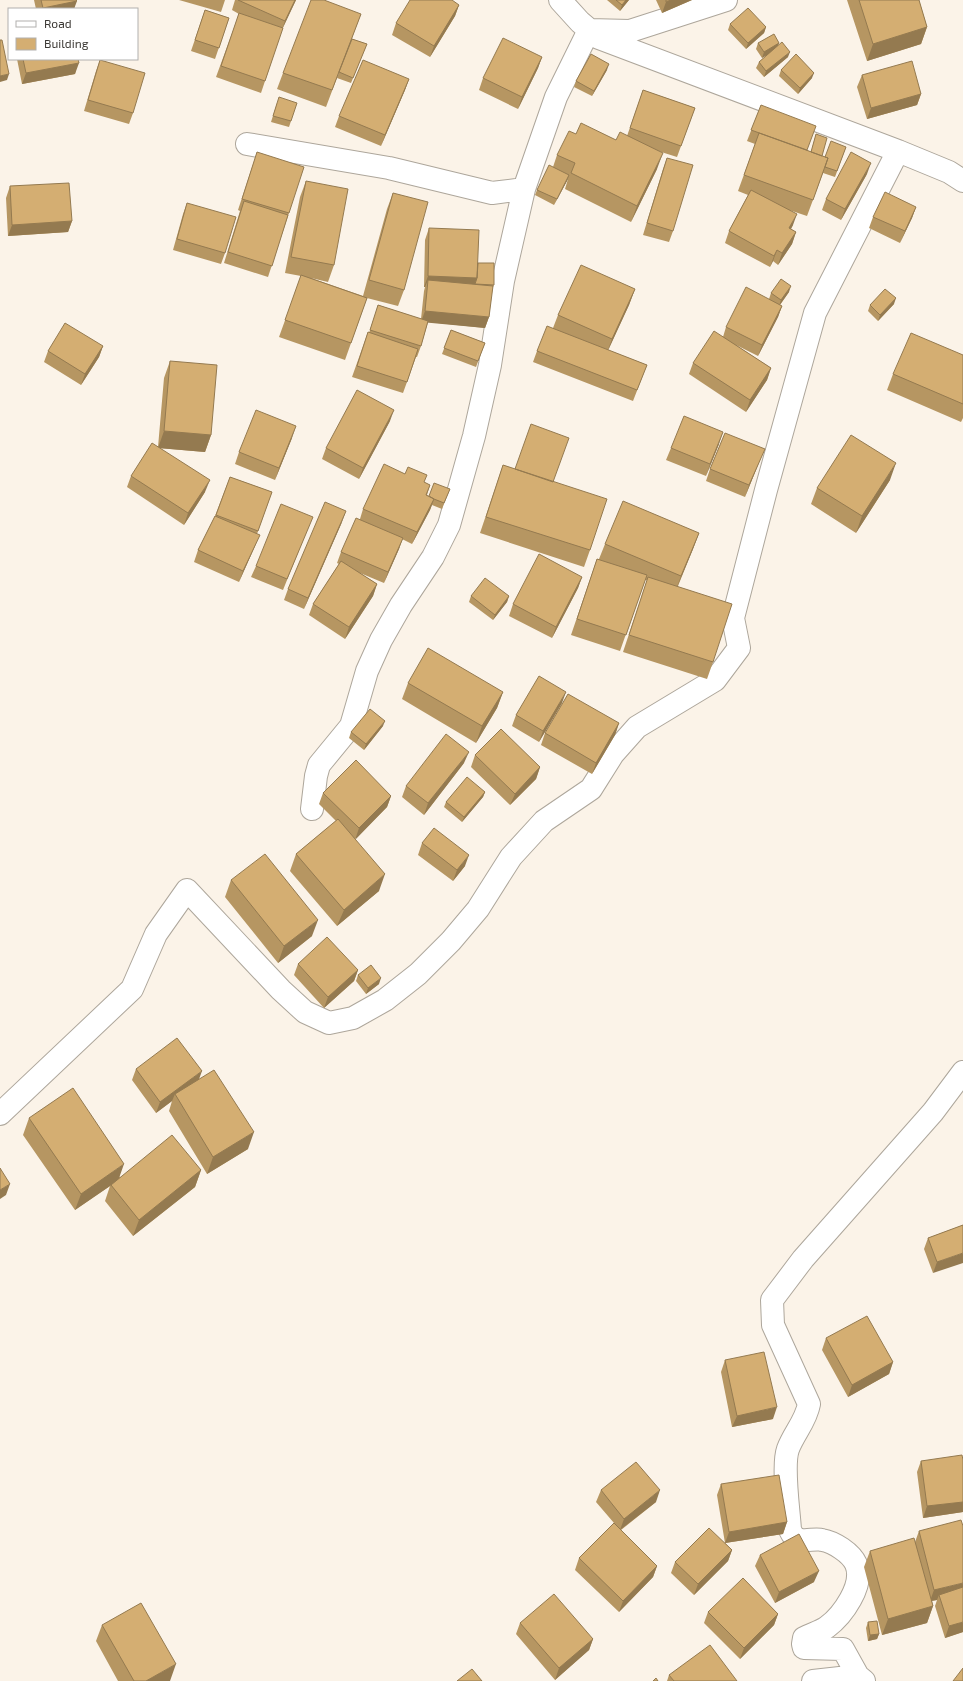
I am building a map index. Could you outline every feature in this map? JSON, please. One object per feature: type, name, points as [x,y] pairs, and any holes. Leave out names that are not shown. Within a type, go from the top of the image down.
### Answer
[{"type":"street","points":[[560,0],[580,22],[599,38],[898,151],[949,172],[963,181]]},
{"type":"street","points":[[589,30],[630,31],[726,0]]},
{"type":"street","points":[[312,809],[316,776],[319,765],[351,726],[367,671],[381,640],[401,605],[433,557],[449,525],[476,429],[490,365],[503,281],[524,189],[556,97],[589,30]]},
{"type":"street","points":[[247,144],[389,168],[492,193],[524,189]]},
{"type":"street","points":[[0,1114],[132,989],[156,934],[187,890],[281,990],[304,1012],[329,1023],[353,1018],[385,1000],[418,974],[451,941],[478,909],[511,857],[544,821],[591,789],[613,754],[637,727],[715,680],[739,648],[733,618],[766,490],[815,313],[898,151]]},
{"type":"street","points":[[813,1681],[861,1679],[843,1649],[804,1648],[803,1644],[804,1638],[826,1628],[843,1611],[856,1589],[858,1573],[857,1565],[841,1548],[823,1540],[798,1540],[793,1536],[790,1530],[786,1480],[788,1450],[807,1414],[809,1404],[773,1326],[772,1300],[803,1259],[933,1112],[963,1072]]},
{"type":"building","points":[[41,0],[76,0],[77,1],[43,8]]},
{"type":"building","points":[[238,0],[295,0],[285,21]]},
{"type":"building","points":[[311,0],[324,0],[361,14],[332,90],[283,73]]},
{"type":"building","points":[[410,0],[452,0],[459,5],[434,46],[396,23]]},
{"type":"building","points":[[616,0],[626,0],[622,5]]},
{"type":"building","points":[[859,0],[919,0],[927,27],[873,44]]},
{"type":"building","points":[[748,8],[766,27],[748,43],[730,24]]},
{"type":"building","points":[[205,10],[229,18],[219,48],[195,40]]},
{"type":"building","points":[[239,13],[283,28],[265,81],[221,66]]},
{"type":"building","points":[[774,34],[779,43],[764,52],[758,43]]},
{"type":"building","points":[[503,38],[542,57],[522,97],[483,78]]},
{"type":"building","points":[[352,39],[367,44],[353,78],[339,72]]},
{"type":"building","points":[[0,40],[2,40],[9,74],[0,76]]},
{"type":"building","points":[[782,42],[790,52],[766,71],[759,62]]},
{"type":"building","points":[[591,54],[609,64],[594,91],[576,81]]},
{"type":"building","points":[[796,54],[814,73],[800,88],[781,70]]},
{"type":"building","points":[[23,60],[78,60],[79,63],[26,73]]},
{"type":"building","points":[[100,60],[145,73],[133,113],[88,100]]},
{"type":"building","points":[[363,60],[409,79],[385,135],[339,116]]},
{"type":"building","points":[[912,61],[921,94],[871,108],[862,75]]},
{"type":"building","points":[[643,90],[695,108],[681,146],[630,128]]},
{"type":"building","points":[[279,97],[297,103],[291,121],[273,116]]},
{"type":"building","points":[[761,105],[816,126],[807,150],[751,130]]},
{"type":"building","points":[[581,123],[616,140],[620,132],[663,153],[637,206],[571,173],[575,163],[557,155],[569,131],[576,134]]},
{"type":"building","points":[[759,133],[828,158],[813,200],[744,175]]},
{"type":"building","points":[[816,134],[827,138],[822,156],[811,152]]},
{"type":"building","points":[[831,141],[846,147],[837,171],[825,167],[828,158],[825,157]]},
{"type":"building","points":[[257,152],[304,167],[289,213],[242,199]]},
{"type":"building","points":[[851,152],[871,163],[845,209],[826,199]]},
{"type":"building","points":[[667,158],[693,165],[673,231],[647,223]]},
{"type":"building","points":[[549,165],[569,175],[557,199],[537,190]]},
{"type":"building","points":[[306,181],[348,189],[334,265],[291,257]]},
{"type":"building","points":[[69,183],[72,221],[12,225],[10,186]]},
{"type":"building","points":[[751,190],[797,214],[789,228],[796,232],[782,253],[777,250],[774,256],[729,231]]},
{"type":"building","points":[[885,192],[916,207],[905,231],[873,217]]},
{"type":"building","points":[[393,193],[428,202],[404,290],[369,280]]},
{"type":"building","points":[[244,201],[288,215],[272,266],[228,252]]},
{"type":"building","points":[[187,203],[236,217],[225,253],[177,239]]},
{"type":"building","points":[[429,228],[479,230],[477,278],[428,276]]},
{"type":"building","points":[[478,263],[494,263],[494,285],[475,284]]},
{"type":"building","points":[[581,265],[635,289],[612,339],[558,315]]},
{"type":"building","points":[[301,275],[367,298],[351,343],[285,320]]},
{"type":"building","points":[[781,279],[791,286],[781,300],[771,293]]},
{"type":"building","points":[[428,280],[493,286],[489,317],[425,311]]},
{"type":"building","points":[[746,287],[782,306],[762,345],[726,327]]},
{"type":"building","points":[[885,289],[896,298],[880,315],[870,305]]},
{"type":"building","points":[[378,305],[428,321],[421,346],[370,330]]},
{"type":"building","points":[[65,323],[103,346],[85,374],[48,351]]},
{"type":"building","points":[[547,326],[647,365],[637,390],[537,351]]},
{"type":"building","points":[[451,330],[485,343],[478,361],[444,348]]},
{"type":"building","points":[[714,331],[771,368],[750,400],[693,363]]},
{"type":"building","points":[[368,332],[418,349],[407,382],[357,366]]},
{"type":"building","points":[[911,333],[963,355],[963,404],[893,374]]},
{"type":"building","points":[[170,361],[217,365],[211,435],[164,431]]},
{"type":"building","points":[[357,390],[394,410],[363,468],[326,448]]},
{"type":"building","points":[[256,410],[296,426],[279,468],[239,452]]},
{"type":"building","points":[[684,416],[723,432],[710,464],[671,448]]},
{"type":"building","points":[[531,424],[569,438],[553,482],[515,469]]},
{"type":"building","points":[[725,433],[765,449],[749,485],[710,469]]},
{"type":"building","points":[[851,435],[896,463],[862,516],[817,488]]},
{"type":"building","points":[[152,443],[210,480],[188,513],[131,476]]},
{"type":"building","points":[[384,464],[405,474],[408,467],[427,475],[424,482],[430,485],[426,495],[434,499],[417,532],[363,509]]},
{"type":"building","points":[[503,465],[607,499],[590,550],[486,517]]},
{"type":"building","points":[[230,477],[272,492],[258,531],[216,515]]},
{"type":"building","points":[[434,483],[450,489],[444,503],[429,496]]},
{"type":"building","points":[[623,501],[699,533],[681,576],[605,544]]},
{"type":"building","points":[[325,502],[346,511],[308,598],[288,589]]},
{"type":"building","points":[[281,504],[313,517],[287,579],[256,566]]},
{"type":"building","points":[[215,516],[260,535],[243,571],[198,550]]},
{"type":"building","points":[[356,518],[403,538],[388,572],[341,552]]},
{"type":"building","points":[[539,554],[582,577],[556,627],[513,604]]},
{"type":"building","points":[[597,559],[647,575],[626,635],[577,619]]},
{"type":"building","points":[[341,561],[377,584],[349,627],[313,604]]},
{"type":"building","points":[[648,577],[732,604],[713,662],[629,635]]},
{"type":"building","points":[[485,578],[509,596],[495,615],[471,596]]},
{"type":"building","points":[[428,648],[503,692],[482,726],[408,683]]},
{"type":"building","points":[[539,676],[566,692],[543,731],[516,715]]},
{"type":"building","points":[[568,694],[619,723],[596,763],[545,733]]},
{"type":"building","points":[[370,709],[385,721],[366,744],[351,732]]},
{"type":"building","points":[[501,729],[540,767],[515,794],[475,755]]},
{"type":"building","points":[[446,734],[469,752],[428,803],[406,786]]},
{"type":"building","points":[[356,760],[391,796],[359,828],[323,793]]},
{"type":"building","points":[[467,777],[485,792],[464,817],[446,802]]},
{"type":"building","points":[[338,819],[385,874],[344,910],[296,854]]},
{"type":"building","points":[[434,828],[469,855],[457,870],[422,843]]},
{"type":"building","points":[[265,854],[318,920],[284,946],[231,880]]},
{"type":"building","points":[[327,937],[358,970],[328,997],[298,964]]},
{"type":"building","points":[[371,965],[381,978],[368,988],[358,975]]},
{"type":"building","points":[[177,1038],[202,1071],[160,1102],[136,1069]]},
{"type":"building","points":[[214,1070],[254,1132],[213,1157],[175,1094]]},
{"type":"building","points":[[73,1088],[124,1164],[81,1194],[29,1118]]},
{"type":"building","points":[[172,1135],[201,1170],[139,1220],[111,1185]]},
{"type":"building","points":[[0,1168],[10,1184],[0,1190]]},
{"type":"building","points":[[963,1225],[963,1253],[937,1262],[928,1238]]},
{"type":"building","points":[[867,1316],[893,1362],[852,1385],[826,1338]]},
{"type":"building","points":[[764,1352],[777,1407],[737,1416],[725,1360]]},
{"type":"building","points":[[962,1455],[963,1502],[927,1506],[921,1461]]},
{"type":"building","points":[[636,1462],[660,1490],[624,1519],[601,1490]]},
{"type":"building","points":[[779,1475],[787,1522],[729,1532],[721,1484]]},
{"type":"building","points":[[961,1520],[963,1526],[963,1583],[934,1590],[919,1531]]},
{"type":"building","points":[[614,1523],[657,1566],[623,1601],[579,1558]]},
{"type":"building","points":[[709,1528],[732,1550],[698,1584],[675,1562]]},
{"type":"building","points":[[799,1534],[819,1571],[779,1592],[760,1555]]},
{"type":"building","points":[[914,1538],[933,1606],[888,1619],[870,1551]]},
{"type":"building","points":[[743,1578],[778,1614],[744,1648],[708,1612]]},
{"type":"building","points":[[963,1587],[963,1622],[949,1626],[939,1595]]},
{"type":"building","points":[[554,1594],[593,1639],[559,1668],[520,1623]]},
{"type":"building","points":[[141,1603],[176,1664],[146,1681],[134,1681],[102,1625]]},
{"type":"building","points":[[877,1621],[879,1634],[870,1635],[868,1622]]},
{"type":"building","points":[[710,1645],[737,1681],[674,1681],[669,1675]]},
{"type":"building","points":[[963,1668],[963,1681],[953,1681]]},
{"type":"building","points":[[472,1669],[482,1681],[457,1681]]}]
